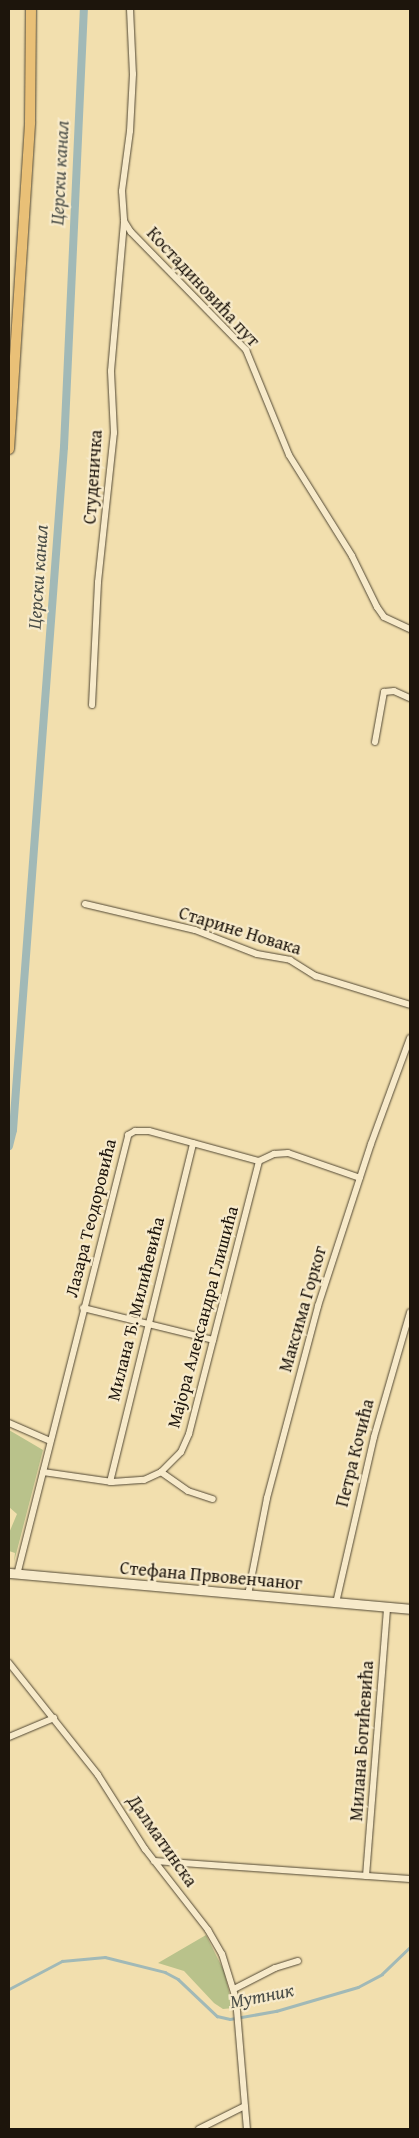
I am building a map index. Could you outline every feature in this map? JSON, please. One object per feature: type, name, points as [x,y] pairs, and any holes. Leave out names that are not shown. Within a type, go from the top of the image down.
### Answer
[{"type":"main road","points":[[9,449],[30,122],[31,9]]},
{"type":"street","name":"Костадиновића пут","points":[[130,9],[133,74],[130,131],[122,191],[124,221],[131,232],[246,350],[289,454],[352,556],[377,607],[384,617],[410,629]]},
{"type":"street","name":"Студеничка","points":[[92,705],[98,582],[114,433],[111,371],[124,221]]},
{"type":"street","points":[[375,742],[384,692],[394,691],[410,698]]},
{"type":"street","name":"Старине Новака","points":[[85,904],[195,930],[257,954],[290,960],[316,976],[410,1005]]},
{"type":"street","name":"Максима Горког","points":[[248,1595],[258,1538],[284,1431],[318,1306],[360,1178],[410,1038]]},
{"type":"street","name":"Лазара Теодоровића","points":[[13,1574],[42,1472],[128,1135],[135,1131],[149,1132],[259,1161]]},
{"type":"street","name":"Милана Ђ. Милићевића","points":[[110,1482],[147,1324],[193,1143]]},
{"type":"street","points":[[259,1161],[274,1154],[288,1153],[360,1178]]},
{"type":"street","name":"Мајора Александра Глишића","points":[[161,1472],[184,1445],[259,1161]]},
{"type":"street","points":[[84,1308],[213,1340]]},
{"type":"street","name":"Петра Кочића","points":[[336,1603],[372,1445],[410,1312]]},
{"type":"street","points":[[9,1423],[50,1441]]},
{"type":"street","points":[[42,1472],[110,1482],[144,1480],[161,1472],[188,1491],[213,1499]]},
{"type":"street","name":"Стефана Првовенчаног","points":[[13,1574],[410,1609]]},
{"type":"street","name":"Милана Богићевића","points":[[366,1876],[387,1607]]},
{"type":"street","name":"Далматинска","points":[[9,1663],[54,1718],[109,1791],[154,1861],[208,1930],[229,1970],[239,2023],[247,2129]]},
{"type":"street","points":[[9,1737],[54,1718]]},
{"type":"street","points":[[154,1861],[410,1879]]},
{"type":"street","points":[[234,1989],[275,1968],[298,1962]]},
{"type":"street","points":[[199,2129],[245,2106]]},
{"type":"green space","points":[[9,1430],[43,1450],[14,1562],[15,1553],[9,1551],[9,1533],[17,1514],[9,1507]]},
{"type":"green space","points":[[206,1935],[224,1971],[233,2008],[223,2009],[214,2003],[184,1971],[158,1963]]},
{"type":"waterway","name":"Церски канал","points":[[9,1146],[13,1130],[64,447],[84,9]]},
{"type":"waterway","name":"Мутник","points":[[9,1989],[62,1961],[105,1957],[165,1972],[178,1979],[217,2016],[230,2019],[276,2011],[358,1987],[382,1974],[410,1947]]}]
